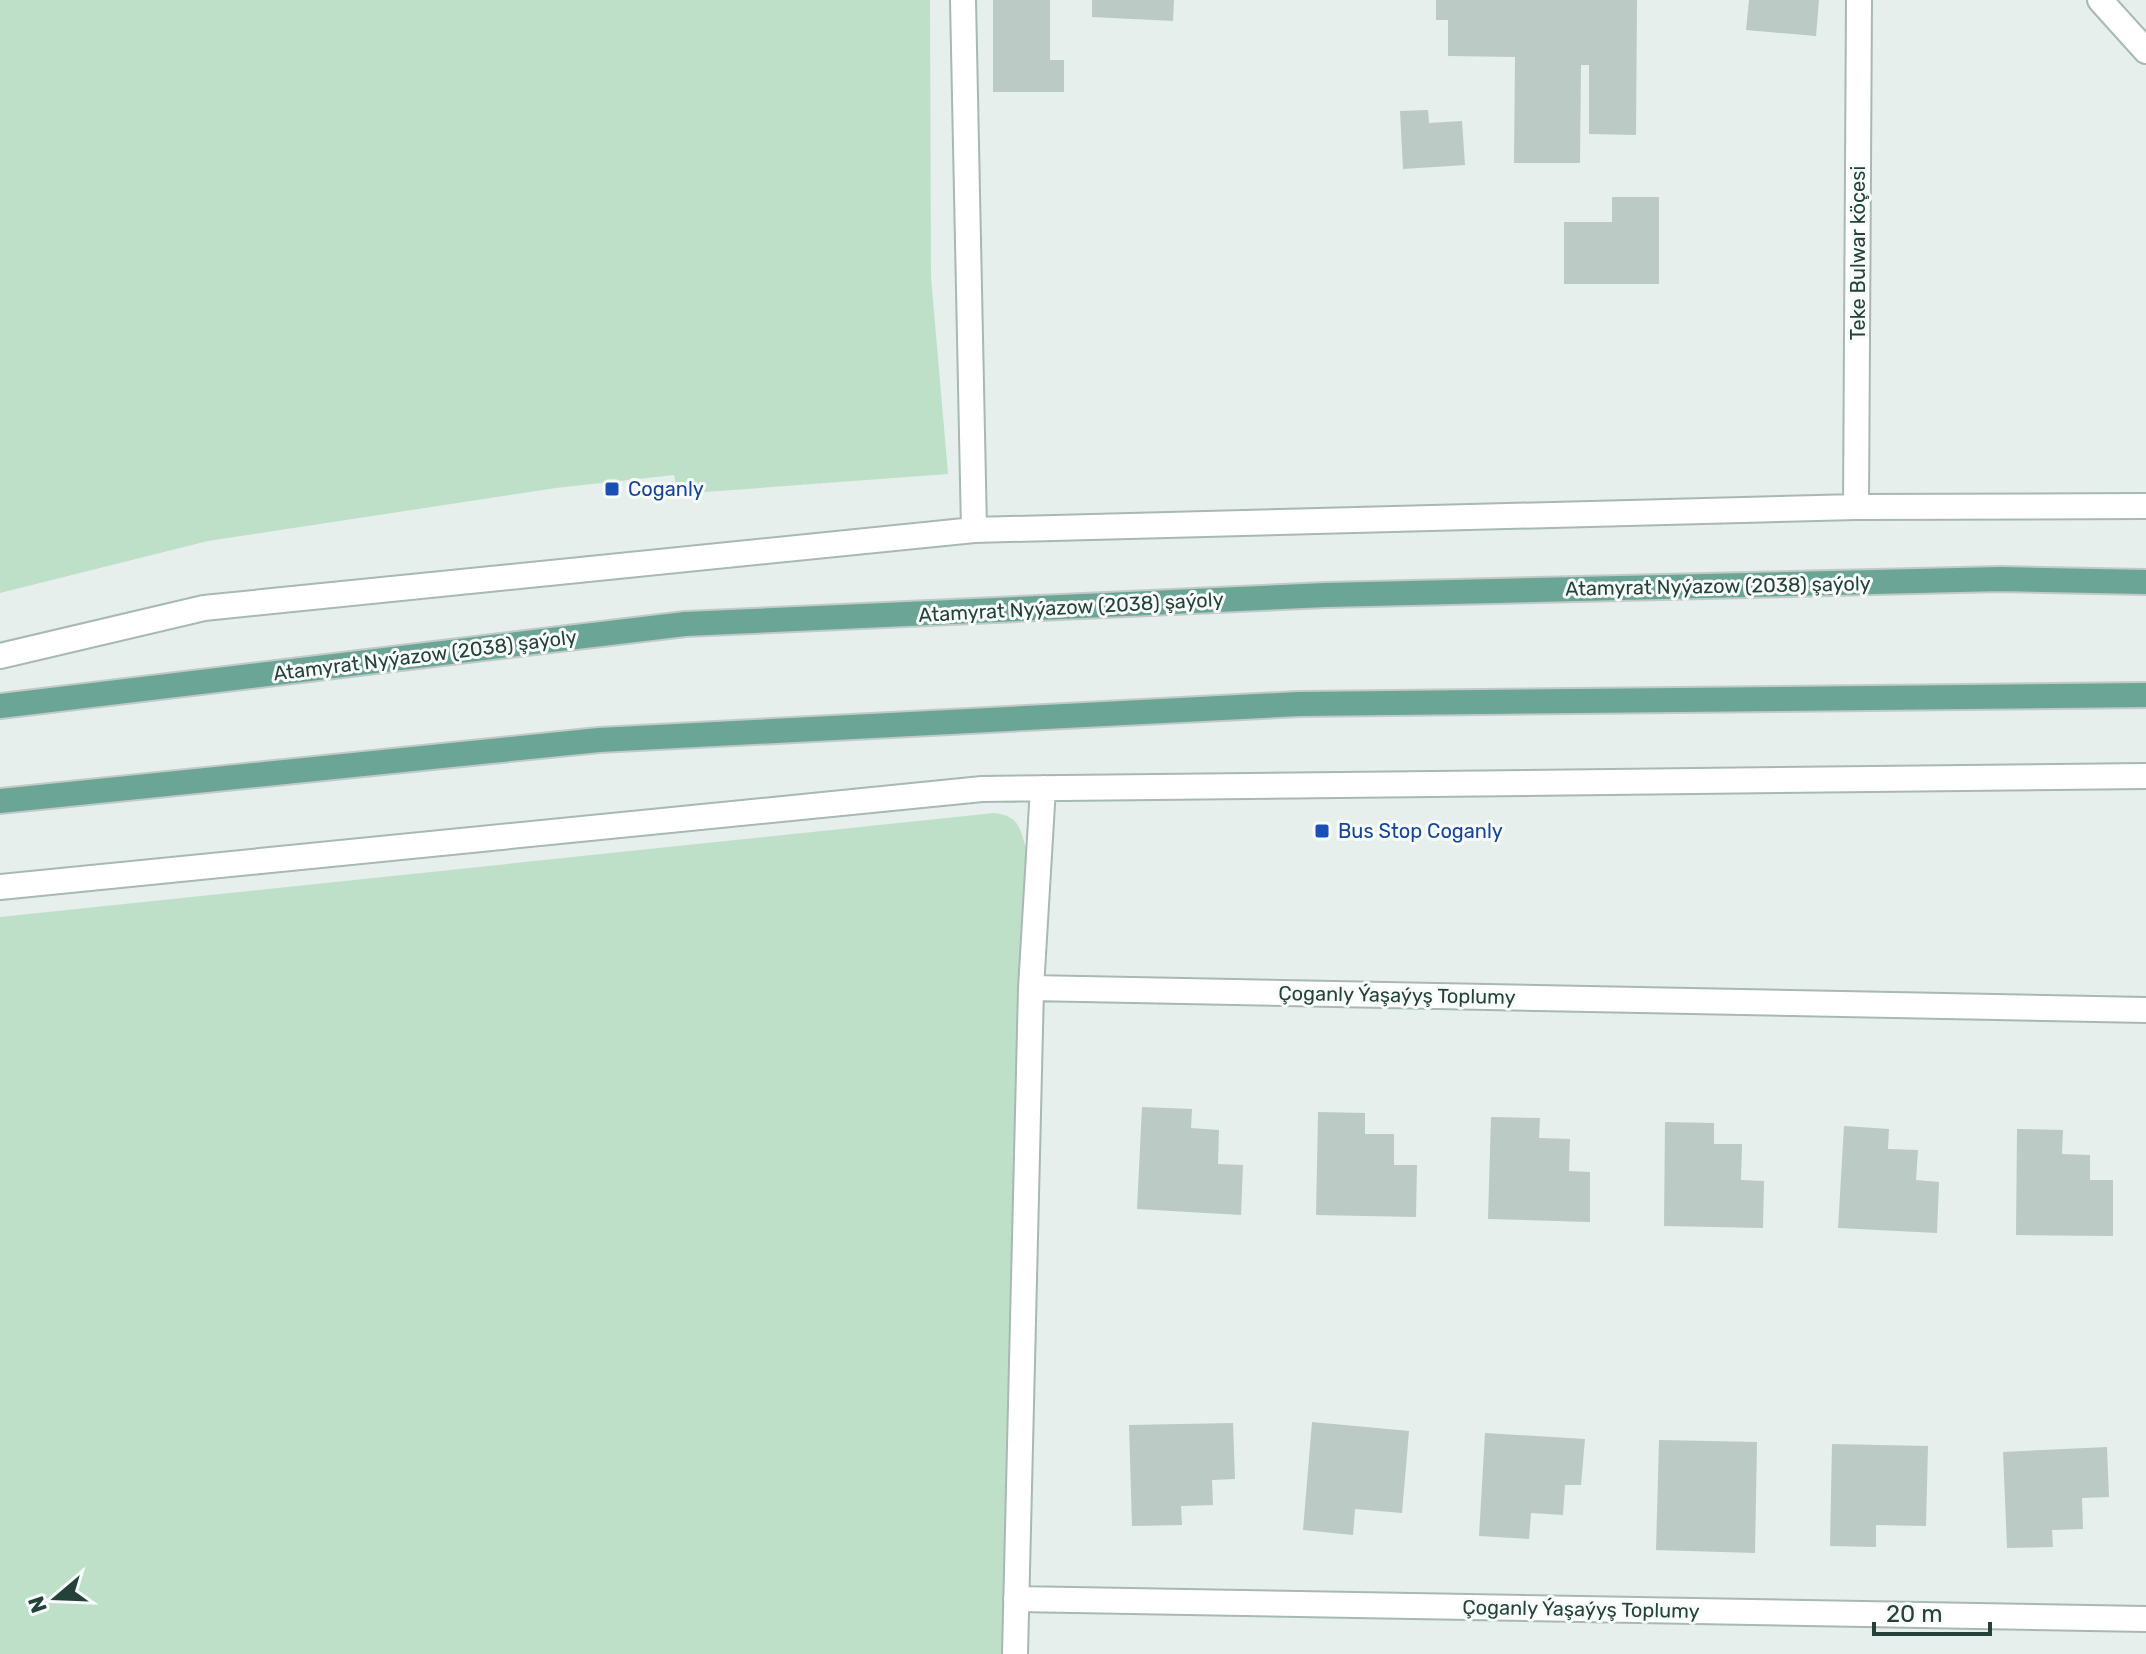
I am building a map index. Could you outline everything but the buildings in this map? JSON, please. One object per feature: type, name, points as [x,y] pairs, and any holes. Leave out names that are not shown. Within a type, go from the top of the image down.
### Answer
[{"type":"main road","name":"Atamyrat Nyýazow (2038) şaýoly","points":[[0,706],[685,624],[1326,595],[2001,579],[2146,582]]},
{"type":"main road","points":[[0,801],[599,740],[1299,704],[2146,695]]},
{"type":"street","points":[[963,0],[974,530]]},
{"type":"street","name":"Teke Bulwar köçesi","points":[[1856,507],[1859,0]]},
{"type":"street","points":[[2100,0],[2146,51]]},
{"type":"street","points":[[0,656],[204,608],[974,530],[1856,507],[2146,506]]},
{"type":"street","points":[[0,887],[982,789],[2146,776]]},
{"type":"street","points":[[1015,1654],[1031,988],[1043,788]]},
{"type":"street","name":"Çoganly Ýaşaýyş Toplumy","points":[[1031,988],[2146,1010]]},
{"type":"street","name":"Çoganly Ýaşaýyş Toplumy","points":[[1016,1599],[2146,1619]]},
{"type":"green space","points":[[0,0],[930,0],[931,277],[948,474],[678,494],[674,475],[556,488],[208,541],[0,593]]},
{"type":"green space","points":[[994,813],[1010,817],[1018,825],[1027,852],[1005,1654],[0,1654],[0,917]]},
{"type":"place","name":"Coganly","points":[[612,489]]},
{"type":"place","name":"Bus Stop Coganly","points":[[1322,831]]}]
